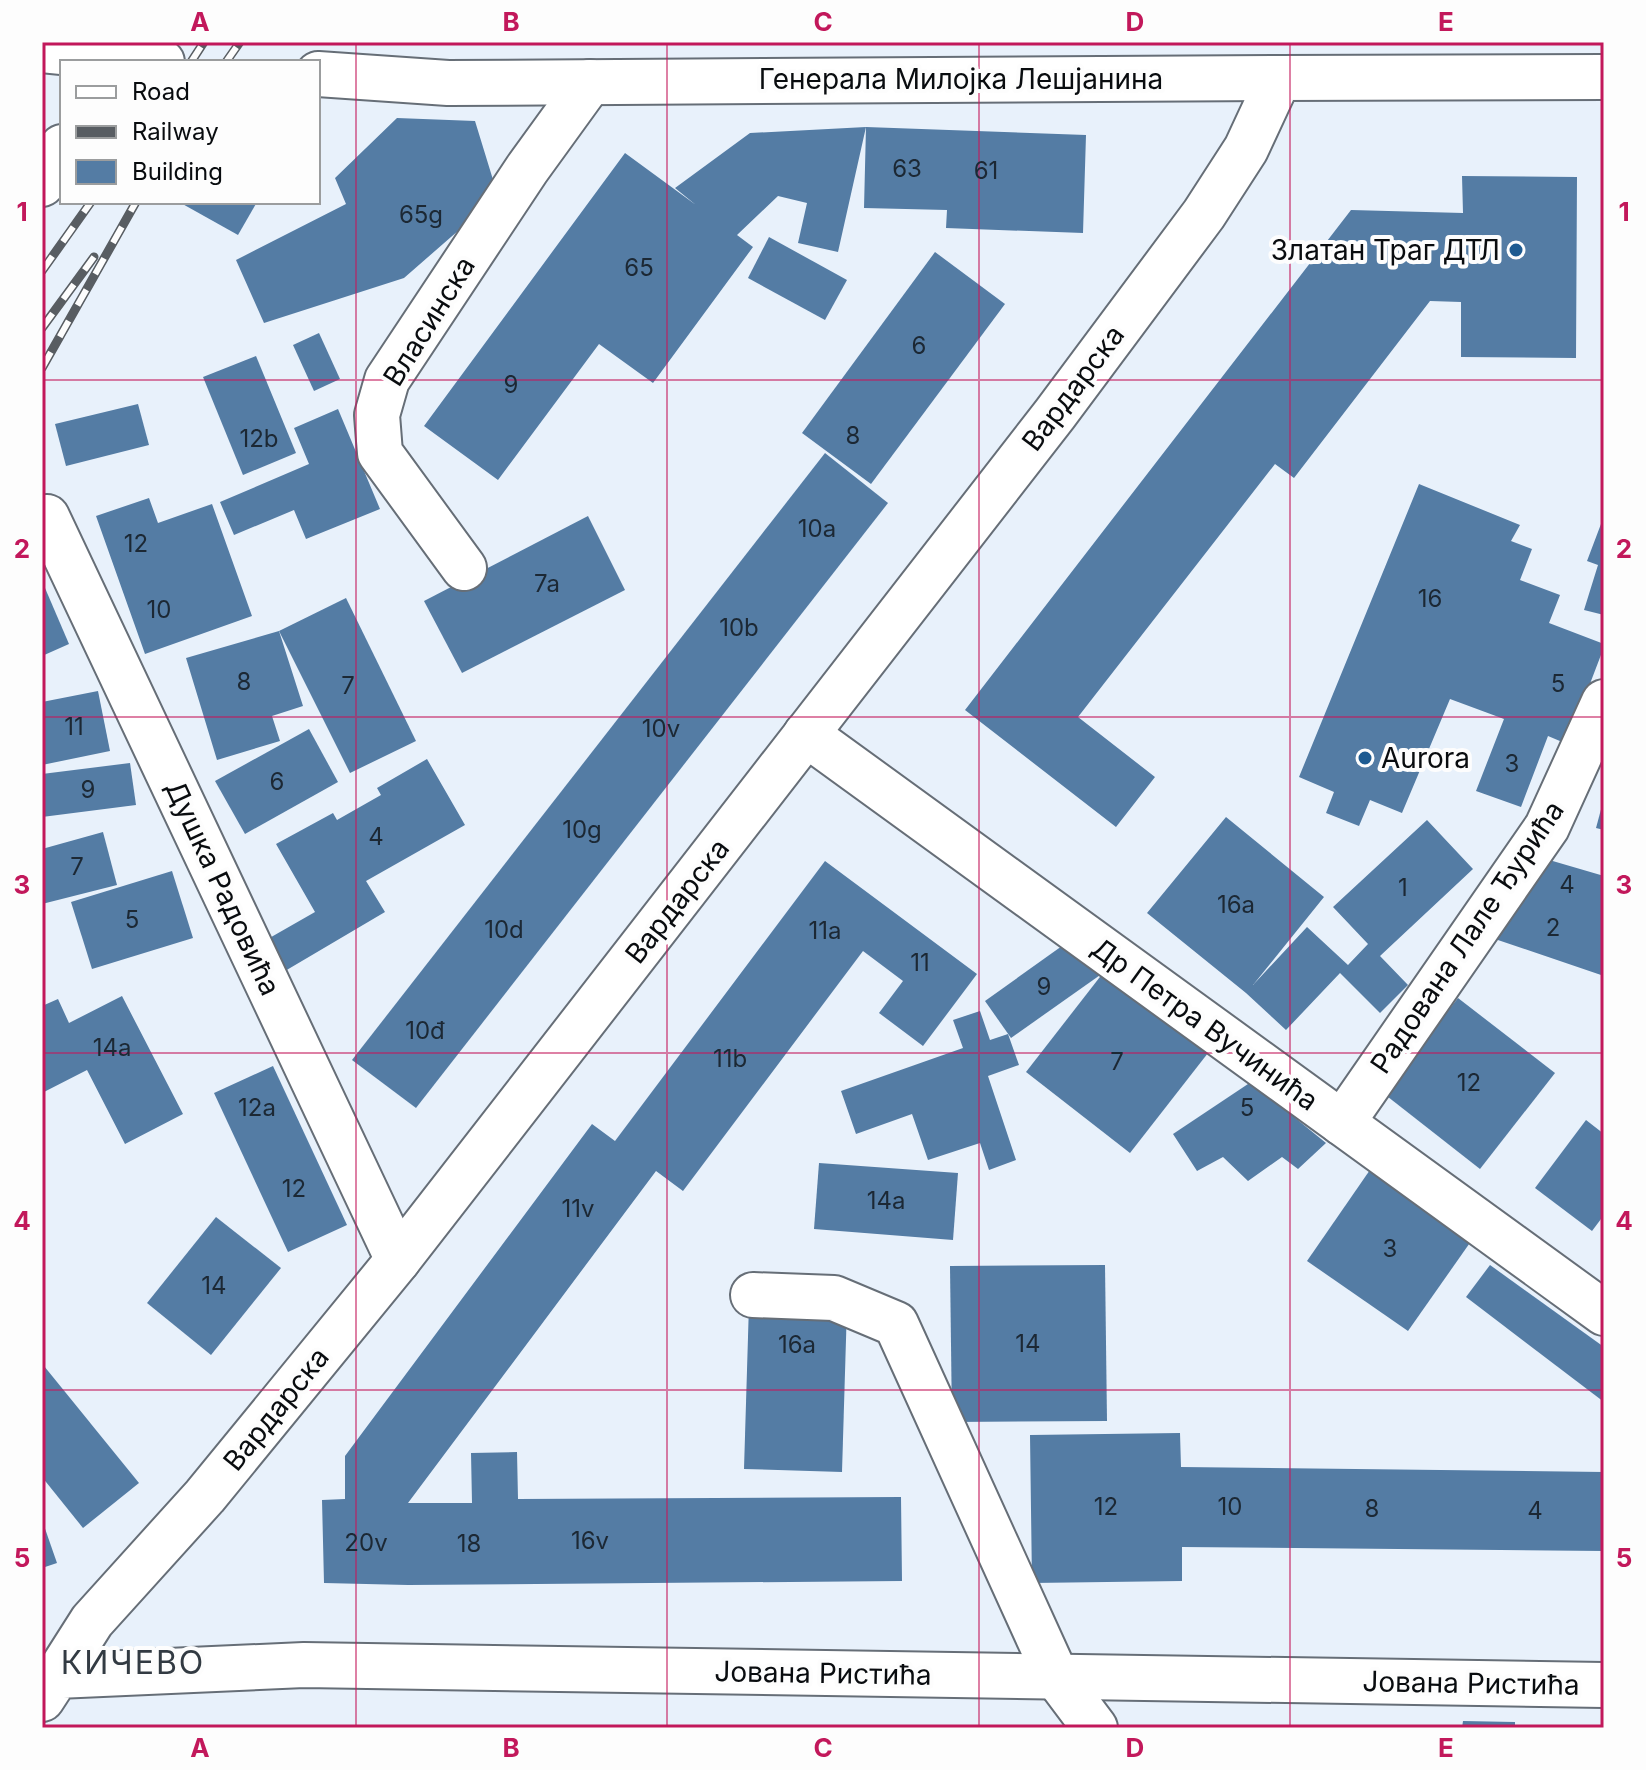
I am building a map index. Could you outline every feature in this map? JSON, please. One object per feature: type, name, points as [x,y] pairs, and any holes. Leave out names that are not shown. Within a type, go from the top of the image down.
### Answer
[{"type":"street","points":[[42,50],[102,53],[149,60]]},
{"type":"street","name":"Генерала Милојка Лешјанина","points":[[320,73],[365,59],[448,83],[590,82],[937,61],[1279,78],[1604,77]]},
{"type":"street","name":"Вардарска","points":[[47,1684],[92,1621],[205,1496],[398,1260],[1055,414],[1204,214],[1246,149],[1279,78]]},
{"type":"street","name":"Власинска","points":[[464,568],[380,453],[377,415],[387,380],[527,169],[590,82]]},
{"type":"street","points":[[42,184],[60,151]]},
{"type":"street","name":"Душка Радовића","points":[[47,517],[398,1260]]},
{"type":"street","name":"Радована Лале Ђурића","points":[[1342,1123],[1547,827],[1604,702]]},
{"type":"street","name":"Др Петра Вучинића","points":[[806,734],[1604,1313]]},
{"type":"street","points":[[753,1295],[834,1298],[896,1324],[1056,1676],[1095,1728]]},
{"type":"street","name":"Јована Ристића","points":[[47,1684],[304,1665],[1604,1685]]},
{"type":"building","points":[[397,118],[475,121],[498,196],[404,278],[264,323],[236,260],[346,204],[335,178]]},
{"type":"building","points":[[866,127],[1086,135],[1083,233],[946,228],[947,210],[864,208]]},
{"type":"building","points":[[866,127],[838,252],[798,243],[807,203],[778,196],[737,235],[753,247],[653,383],[599,344],[498,480],[424,426],[625,153],[696,205],[675,188],[750,133]]},
{"type":"building","points":[[1462,176],[1577,177],[1576,358],[1461,357],[1461,302],[1430,301],[1294,478],[1275,464],[1078,717],[1155,777],[1116,827],[965,710],[1351,210],[1463,213]]},
{"type":"building","points":[[183,204],[256,204],[238,235]]},
{"type":"building","points":[[769,237],[847,280],[825,320],[748,278]]},
{"type":"building","points":[[935,252],[1005,304],[871,484],[802,433]]},
{"type":"building","points":[[319,333],[340,379],[314,391],[293,345]]},
{"type":"building","points":[[256,356],[296,453],[243,475],[203,377]]},
{"type":"building","points":[[138,404],[149,445],[66,466],[55,424]]},
{"type":"building","points":[[338,409],[380,509],[306,539],[294,510],[234,535],[220,502],[309,464],[294,428]]},
{"type":"building","points":[[825,453],[888,503],[416,1108],[352,1060]]},
{"type":"building","points":[[1419,484],[1520,525],[1511,541],[1532,549],[1520,580],[1560,595],[1549,623],[1604,644],[1604,647],[1567,744],[1548,736],[1521,807],[1476,791],[1504,719],[1450,699],[1402,813],[1370,800],[1359,826],[1326,813],[1334,792],[1299,777]]},
{"type":"building","points":[[149,498],[158,523],[212,504],[252,616],[145,654],[96,516]]},
{"type":"building","points":[[588,516],[625,590],[462,673],[424,601]]},
{"type":"building","points":[[1604,516],[1604,615],[1584,610],[1598,565],[1587,561]]},
{"type":"building","points":[[42,581],[69,644],[42,656]]},
{"type":"building","points":[[346,598],[416,741],[350,773],[279,631]]},
{"type":"building","points":[[279,631],[303,706],[272,716],[280,741],[217,760],[186,658]]},
{"type":"building","points":[[98,691],[110,751],[42,765],[42,702]]},
{"type":"building","points":[[309,729],[338,782],[245,834],[215,781]]},
{"type":"building","points":[[427,759],[465,825],[366,881],[385,912],[285,971],[266,940],[315,912],[276,844],[333,813],[337,820],[381,795],[377,788]]},
{"type":"building","points":[[130,763],[136,805],[42,817],[42,774]]},
{"type":"building","points":[[1604,802],[1604,830],[1596,828]]},
{"type":"building","points":[[1226,817],[1324,897],[1253,985],[1307,927],[1348,965],[1368,944],[1333,907],[1427,820],[1473,869],[1380,956],[1408,985],[1380,1013],[1340,973],[1286,1030],[1246,993],[1147,913]]},
{"type":"building","points":[[103,832],[117,885],[42,904],[42,849]]},
{"type":"building","points":[[1539,857],[1604,876],[1604,976],[1492,938],[1528,895]]},
{"type":"building","points":[[825,861],[977,974],[923,1046],[879,1013],[903,981],[863,951],[683,1191],[656,1171],[408,1503],[472,1503],[471,1453],[517,1452],[518,1499],[901,1497],[902,1581],[324,1583],[322,1500],[345,1499],[345,1456],[592,1124],[615,1141]]},
{"type":"building","points":[[172,871],[193,938],[92,969],[71,902]]},
{"type":"building","points":[[1076,936],[1103,973],[1011,1038],[985,1001]]},
{"type":"building","points":[[1103,973],[1208,1053],[1130,1153],[1026,1072]]},
{"type":"building","points":[[122,996],[183,1114],[125,1144],[87,1070],[42,1093],[42,1006],[58,999],[69,1023]]},
{"type":"building","points":[[1458,998],[1555,1073],[1480,1169],[1383,1093]]},
{"type":"building","points":[[980,1011],[990,1040],[1008,1034],[1019,1065],[988,1076],[1016,1160],[989,1170],[980,1143],[928,1160],[912,1114],[856,1134],[841,1091],[963,1048],[953,1020]]},
{"type":"building","points":[[273,1066],[347,1225],[288,1252],[214,1093]]},
{"type":"building","points":[[1251,1082],[1326,1143],[1298,1169],[1282,1157],[1248,1181],[1223,1157],[1197,1171],[1173,1134]]},
{"type":"building","points":[[1586,1120],[1604,1134],[1604,1215],[1592,1231],[1535,1188]]},
{"type":"building","points":[[819,1163],[958,1173],[953,1240],[814,1229]]},
{"type":"building","points":[[1372,1167],[1474,1237],[1408,1331],[1307,1261]]},
{"type":"building","points":[[216,1217],[281,1268],[211,1355],[147,1303]]},
{"type":"building","points":[[1105,1265],[1107,1421],[952,1422],[950,1266]]},
{"type":"building","points":[[1490,1265],[1604,1347],[1604,1402],[1466,1297]]},
{"type":"building","points":[[749,1304],[847,1306],[842,1472],[744,1469]]},
{"type":"building","points":[[44,1366],[139,1483],[83,1528],[42,1477]]},
{"type":"building","points":[[1180,1433],[1181,1467],[1604,1472],[1604,1551],[1182,1547],[1182,1581],[1032,1583],[1030,1435]]},
{"type":"building","points":[[42,1520],[57,1563],[42,1568]]},
{"type":"building","points":[[1463,1721],[1515,1722],[1515,1728],[1462,1728]]},
{"type":"railway","points":[[192,60],[204,42]]},
{"type":"railway","points":[[227,60],[240,42]]},
{"type":"railway","points":[[42,271],[90,204]]},
{"type":"railway","points":[[42,368],[135,204]]},
{"type":"railway","points":[[42,328],[94,257]]},
{"type":"place","name":"Златан Траг ДТЛ","points":[[1516,250]]},
{"type":"place","name":"Aurora","points":[[1365,758]]},
{"type":"district","name":"КИЧЕВО","points":[[133,1663]]}]
